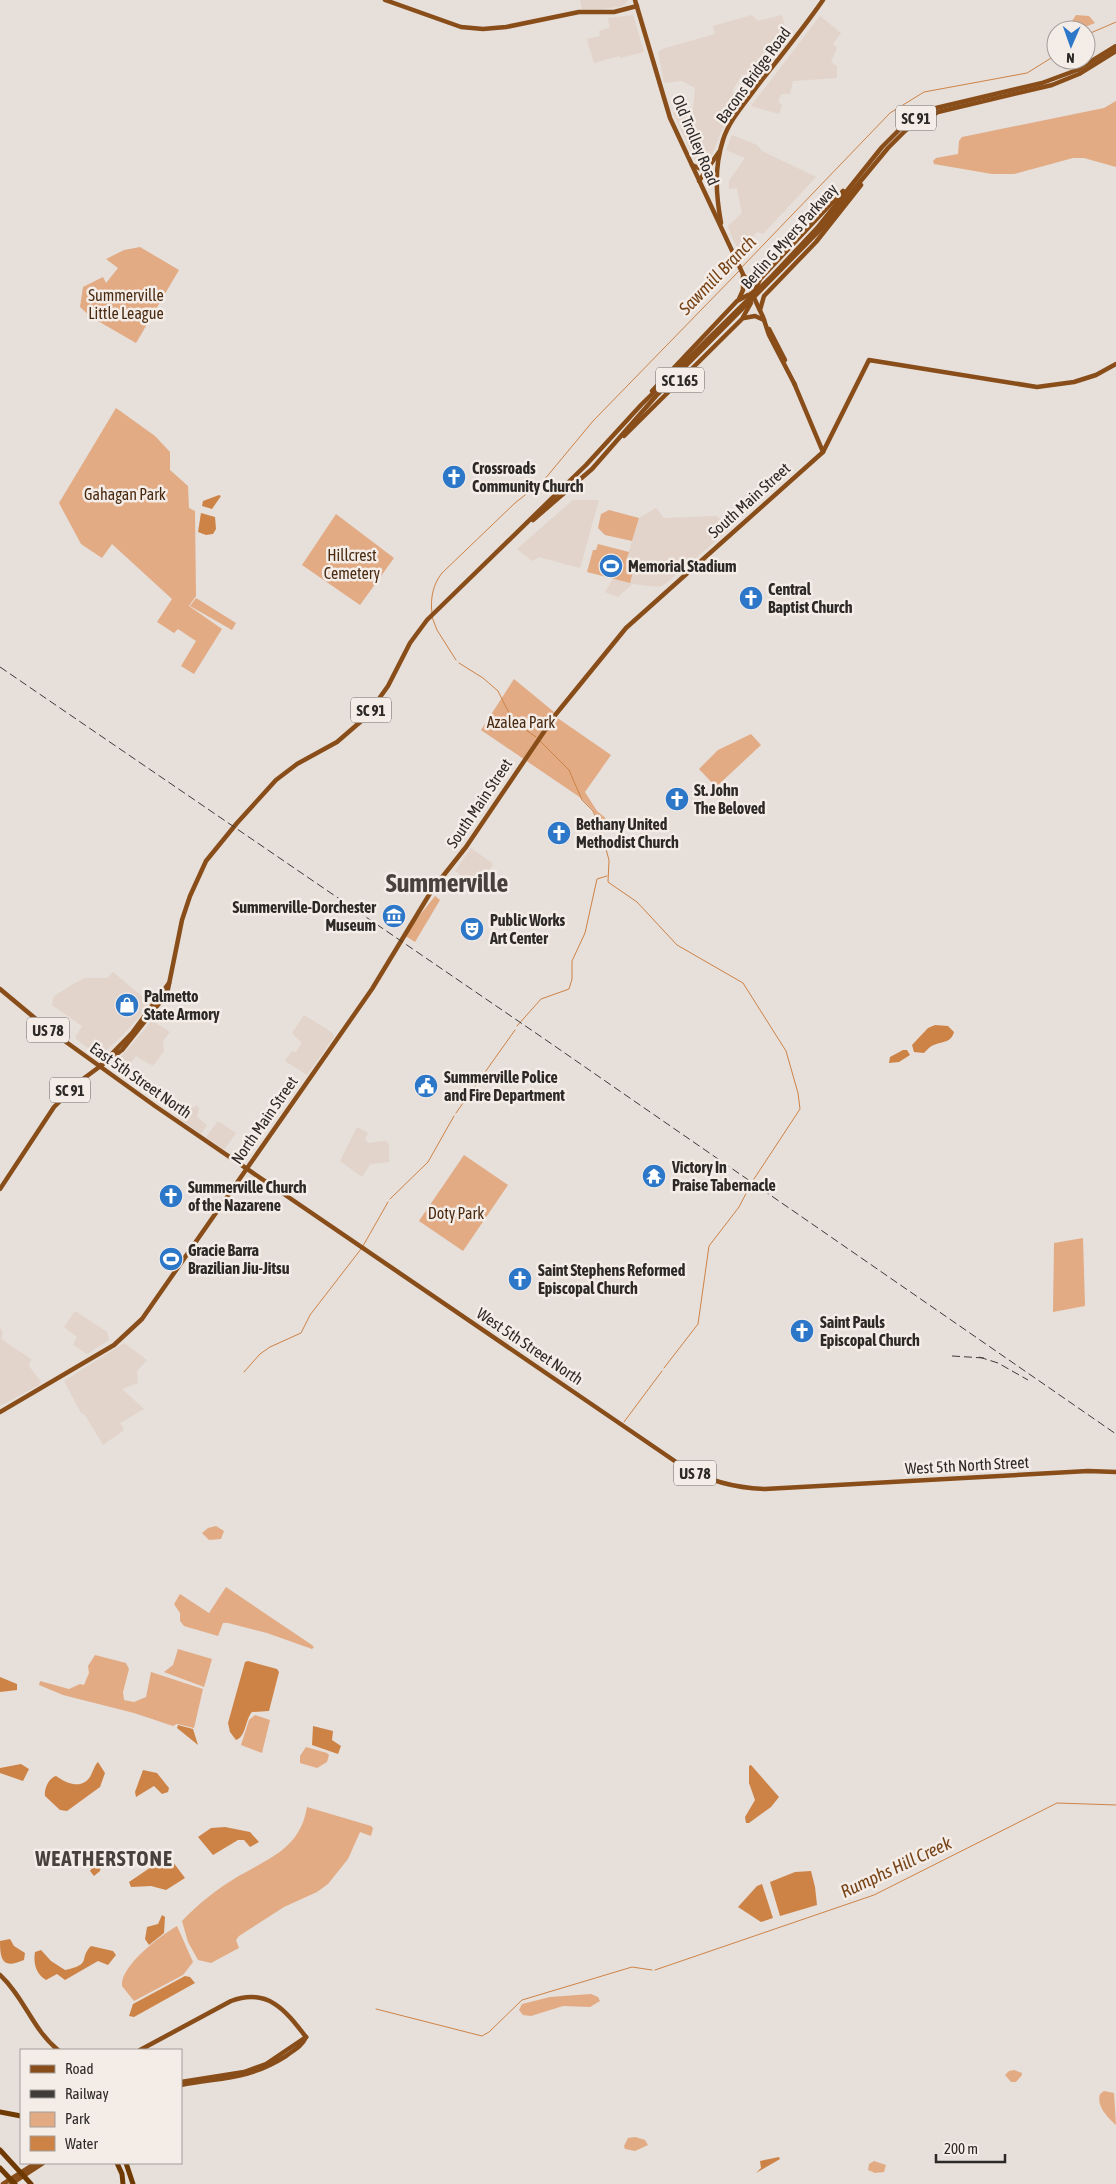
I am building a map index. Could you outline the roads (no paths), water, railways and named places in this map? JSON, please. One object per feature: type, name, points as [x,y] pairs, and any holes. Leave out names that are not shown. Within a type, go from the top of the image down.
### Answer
[{"type":"highway","points":[[0,2112],[20,2116]]},
{"type":"highway","points":[[0,2150],[31,2184]]},
{"type":"highway","points":[[117,2164],[122,2174],[123,2184]]},
{"type":"highway","points":[[126,2164],[133,2184]]},
{"type":"highway","points":[[0,2168],[13,2184]]},
{"type":"main road","points":[[385,0],[461,27],[483,29],[506,27],[579,12],[614,12],[637,6]]},
{"type":"main road","name":"Old Trolley Road","points":[[635,0],[670,118],[722,229]]},
{"type":"main road","name":"Bacons Bridge Road","points":[[722,229],[716,189],[720,151],[726,131],[739,110],[823,0]]},
{"type":"main road","name":"Berlin G Myers Parkway","points":[[774,277],[818,227],[861,172],[903,126],[937,110],[1042,83],[1077,70],[1116,46]]},
{"type":"main road","name":"Berlin G Myers Parkway","points":[[527,524],[563,495],[607,453],[656,396],[820,230],[906,130],[937,110],[1052,85],[1079,74],[1116,51]]},
{"type":"main road","points":[[699,180],[711,166],[720,151]]},
{"type":"main road","points":[[760,310],[764,296],[826,230],[878,161]]},
{"type":"main road","points":[[692,165],[701,169],[711,166]]},
{"type":"main road","points":[[753,297],[755,286],[760,279],[861,172]]},
{"type":"main road","points":[[722,229],[765,321],[769,335],[795,385],[823,452]]},
{"type":"main road","points":[[743,275],[750,280],[760,279]]},
{"type":"main road","name":"SC 165","points":[[641,405],[673,367],[737,301],[743,290],[743,275]]},
{"type":"main road","points":[[737,301],[742,297],[764,296]]},
{"type":"main road","name":"SC 165","points":[[607,453],[742,319],[750,308],[753,297]]},
{"type":"main road","points":[[742,319],[756,316],[765,321]]},
{"type":"main road","name":"Berlin G Myers Parkway","points":[[0,1189],[54,1107],[83,1078],[113,1058],[135,1035],[161,1001],[168,989],[182,920],[190,896],[206,861],[227,834],[266,790],[286,772],[337,742],[366,717],[382,696],[410,643],[427,620],[586,465],[641,405],[734,317]]},
{"type":"main road","name":"South Main Street","points":[[432,890],[466,847],[546,727],[612,643],[665,592],[823,452],[870,360],[1037,387],[1074,382],[1096,375],[1116,364]]},
{"type":"main road","name":"North Main Street","points":[[0,1412],[114,1345],[128,1334],[147,1312],[381,975],[396,947],[432,890]]},
{"type":"main road","name":"East 5th Street North","points":[[0,989],[48,1029],[246,1169]]},
{"type":"main road","name":"West 5th Street North","points":[[246,1169],[691,1471],[715,1481],[743,1488],[765,1489],[820,1486]]},
{"type":"main road","name":"West 5th North Street","points":[[820,1486],[1085,1471],[1116,1472]]},
{"type":"main road","points":[[0,1975],[15,1991],[46,2038],[57,2049]]},
{"type":"main road","points":[[142,2049],[231,2000],[246,1996],[262,1998],[281,2007],[306,2037]]},
{"type":"main road","points":[[182,2082],[244,2072],[266,2064],[306,2037]]},
{"type":"main road","points":[[182,2086],[252,2074],[271,2066],[304,2044],[306,2037]]},
{"type":"main road","points":[[3,2184],[35,2165]]},
{"type":"main road","points":[[13,2184],[35,2165]]},
{"type":"water","points":[[221,496],[212,509],[202,506],[203,501]]},
{"type":"water","points":[[201,513],[215,517],[216,529],[213,534],[206,535],[198,532]]},
{"type":"water","points":[[935,1025],[948,1026],[954,1032],[953,1036],[946,1041],[931,1046],[924,1053],[914,1052],[912,1045],[928,1028]]},
{"type":"water","points":[[903,1050],[907,1050],[910,1055],[899,1062],[889,1063],[890,1057]]},
{"type":"water","points":[[248,1661],[277,1669],[279,1672],[269,1711],[252,1712],[244,1732],[236,1740],[230,1732],[228,1723],[245,1662]]},
{"type":"water","points":[[0,1677],[17,1684],[17,1690],[0,1692]]},
{"type":"water","points":[[178,1725],[193,1729],[198,1745],[177,1728]]},
{"type":"water","points":[[313,1726],[333,1731],[332,1740],[341,1746],[338,1754],[312,1745]]},
{"type":"water","points":[[98,1762],[105,1773],[100,1787],[67,1811],[60,1810],[45,1796],[45,1790],[53,1777],[56,1776],[73,1784],[82,1783],[90,1777]]},
{"type":"water","points":[[21,1764],[29,1769],[23,1781],[0,1773],[0,1768]]},
{"type":"water","points":[[751,1765],[779,1797],[771,1807],[749,1823],[746,1823],[745,1817],[755,1800],[749,1783],[749,1766]]},
{"type":"water","points":[[143,1770],[157,1773],[169,1788],[168,1792],[162,1794],[154,1786],[136,1797],[135,1792]]},
{"type":"water","points":[[225,1827],[250,1832],[259,1842],[250,1847],[244,1840],[238,1840],[213,1855],[198,1837],[211,1828]]},
{"type":"water","points":[[93,1856],[101,1865],[100,1871],[94,1876],[90,1871],[94,1865]]},
{"type":"water","points":[[166,1857],[170,1858],[185,1878],[166,1890],[151,1886],[131,1887],[129,1882]]},
{"type":"water","points":[[811,1871],[817,1905],[780,1916],[770,1882],[795,1872]]},
{"type":"water","points":[[762,1884],[773,1918],[761,1922],[738,1907],[757,1886]]},
{"type":"water","points":[[162,1915],[165,1917],[164,1933],[149,1945],[145,1939],[147,1927],[158,1924]]},
{"type":"water","points":[[10,1939],[14,1946],[25,1953],[24,1960],[11,1964],[2,1958],[0,1941]]},
{"type":"water","points":[[91,1946],[113,1951],[116,1955],[108,1965],[98,1961],[65,1980],[57,1974],[46,1980],[36,1968],[35,1952],[41,1950],[51,1961],[65,1970],[79,1966],[84,1961],[85,1954]]},
{"type":"water","points":[[185,1976],[190,1977],[195,1983],[134,2017],[129,2016],[133,2004]]},
{"type":"water","points":[[779,2157],[780,2159],[756,2173],[761,2168],[760,2161]]},
{"type":"waterway","name":"Sawmill Branch","points":[[1096,31],[1116,22]]},
{"type":"waterway","name":"Sawmill Branch","points":[[742,267],[890,113],[924,92],[1027,73],[1046,61]]},
{"type":"waterway","name":"Sawmill Branch","points":[[432,613],[431,602],[433,592],[436,582],[442,573],[515,503],[544,480],[593,421],[740,270]]},
{"type":"waterway","points":[[432,617],[437,630],[456,660]]},
{"type":"waterway","points":[[459,663],[483,678],[498,691],[513,721],[536,737]]},
{"type":"waterway","points":[[540,741],[569,770],[582,800],[593,811],[609,860],[608,882],[637,902],[677,945],[743,983],[786,1051],[798,1093],[800,1109],[752,1182]]},
{"type":"waterway","points":[[517,1026],[541,999],[569,989],[572,979],[572,961],[585,933],[597,879],[607,876]]},
{"type":"waterway","points":[[456,1113],[515,1030]]},
{"type":"waterway","points":[[390,1199],[428,1162],[454,1116]]},
{"type":"waterway","points":[[664,1368],[698,1324],[709,1246],[739,1207],[751,1184]]},
{"type":"waterway","points":[[363,1246],[388,1202]]},
{"type":"waterway","points":[[244,1372],[260,1354],[270,1347],[301,1333],[310,1315],[361,1249]]},
{"type":"waterway","points":[[624,1422],[662,1371]]},
{"type":"waterway","name":"Rumphs Hill Creek","points":[[655,1970],[874,1895],[1057,1803],[1116,1805]]},
{"type":"waterway","name":"Rumphs Hill Creek","points":[[376,2009],[482,2036],[489,2032],[522,2000],[632,1967],[652,1970]]},
{"type":"railway","points":[[0,667],[543,1038],[1116,1434]]},
{"type":"railway","points":[[952,1356],[984,1358]]},
{"type":"railway","points":[[979,1357],[998,1363],[1028,1380]]},
{"type":"place","name":"Crossroads Community Church","points":[[454,477]]},
{"type":"place","name":"Memorial Stadium","points":[[611,566]]},
{"type":"place","name":"Central Baptist Church","points":[[751,598]]},
{"type":"place","name":"St. John The Beloved","points":[[677,799]]},
{"type":"place","name":"Bethany United Methodist Church","points":[[559,833]]},
{"type":"place","name":"Summerville-Dorchester Museum","points":[[394,916]]},
{"type":"place","name":"Public Works Art Center","points":[[472,929]]},
{"type":"place","name":"Palmetto State Armory","points":[[127,1005]]},
{"type":"place","name":"Summerville Police and Fire Department","points":[[426,1086]]},
{"type":"place","name":"Victory In Praise Tabernacle","points":[[654,1176]]},
{"type":"place","name":"Summerville Church of the Nazarene","points":[[171,1196]]},
{"type":"place","name":"Gracie Barra Brazilian Jiu-Jitsu","points":[[171,1259]]},
{"type":"place","name":"Saint Stephens Reformed Episcopal Church","points":[[520,1279]]},
{"type":"place","name":"Saint Pauls Episcopal Church","points":[[802,1331]]},
{"type":"district","name":"Summerville","points":[[447,883]]},
{"type":"district","name":"WEATHERSTONE","points":[[104,1858]]},
{"type":"park label","name":"Summerville Little League","points":[[126,304]]},
{"type":"park label","name":"Gahagan Park","points":[[125,494]]},
{"type":"park label","name":"Hillcrest Cemetery","points":[[352,564]]},
{"type":"park label","name":"Azalea Park","points":[[521,722]]},
{"type":"park label","name":"Doty Park","points":[[456,1213]]}]
